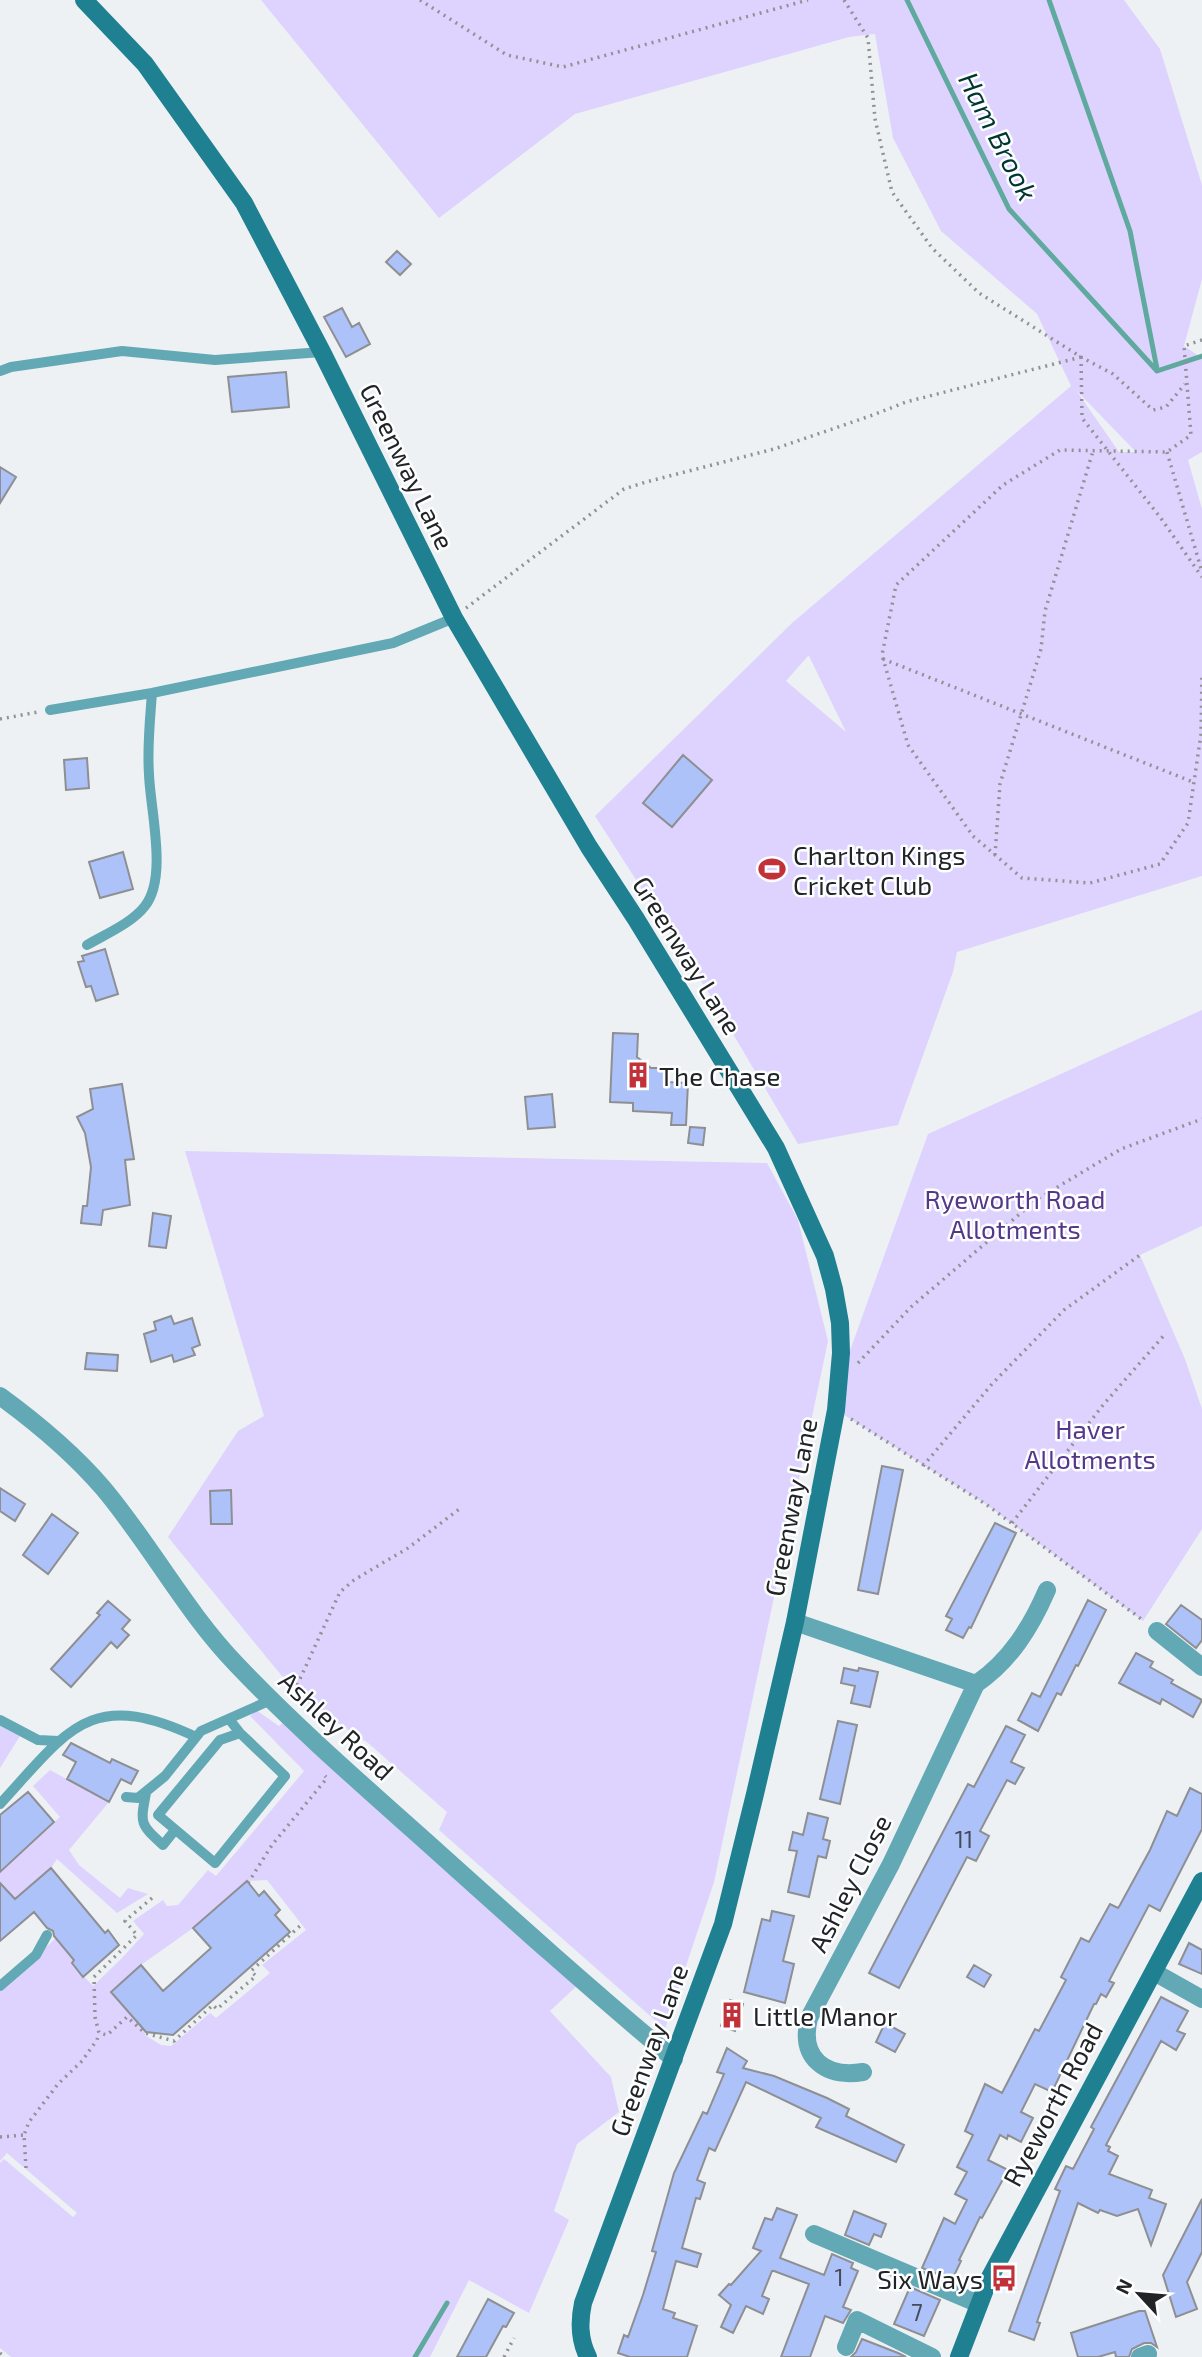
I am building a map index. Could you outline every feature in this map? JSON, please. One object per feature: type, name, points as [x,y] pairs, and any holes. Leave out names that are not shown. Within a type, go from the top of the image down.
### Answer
[{"type":"street","name":"Greenway Lane","points":[[84,0],[145,64],[244,203],[322,352],[454,618],[589,847],[776,1149],[825,1256],[840,1322],[836,1410],[795,1622],[723,1924],[583,2303],[581,2338],[588,2357]]},
{"type":"street","name":"Ashley Road","points":[[0,1396],[43,1429],[84,1467],[120,1510],[192,1614],[235,1664],[272,1701],[462,1874],[674,2059]]},
{"type":"street","name":"Ashley Close","points":[[863,2072],[840,2073],[817,2062],[807,2048],[808,2018],[891,1864],[976,1684],[1012,1652],[1030,1625],[1047,1590]]},
{"type":"street","points":[[795,1622],[976,1684]]},
{"type":"street","points":[[1157,1631],[1202,1667]]},
{"type":"street","name":"Ryeworth Road","points":[[959,2357],[979,2304],[1034,2192],[1202,1881]]},
{"type":"street","points":[[1154,1972],[1202,1999]]},
{"type":"street","points":[[814,2234],[979,2304]]},
{"type":"street","points":[[846,2347],[857,2320],[932,2357]]},
{"type":"lane","points":[[0,371],[10,367],[122,351],[215,360],[322,352]]},
{"type":"lane","points":[[50,710],[152,693],[393,643],[454,618]]},
{"type":"lane","points":[[88,945],[139,913],[153,891],[156,864],[148,741],[152,693]]},
{"type":"lane","points":[[126,1797],[138,1798],[146,1793],[165,1776],[201,1731],[272,1701]]},
{"type":"lane","points":[[0,1804],[59,1741],[91,1720],[124,1714],[161,1721],[196,1737]]},
{"type":"lane","points":[[229,1718],[240,1733],[285,1776],[215,1863],[158,1815],[220,1740],[240,1733]]},
{"type":"lane","points":[[0,1720],[38,1740],[59,1741]]},
{"type":"lane","points":[[146,1793],[142,1818],[145,1829],[163,1845],[176,1830]]},
{"type":"lane","points":[[0,1986],[36,1955],[47,1936]]},
{"type":"path","points":[[420,0],[507,55],[563,66],[808,0]]},
{"type":"path","points":[[844,0],[868,38],[875,119],[892,192],[932,248],[979,293],[1113,374],[1153,411],[1166,407],[1185,384]]},
{"type":"path","points":[[1202,340],[1184,346],[1191,435],[1167,452],[1060,450],[1003,485],[896,585],[882,655],[908,745],[974,835],[1022,878],[1090,883],[1160,864],[1188,822],[1201,734],[1202,674]]},
{"type":"path","points":[[1081,357],[1082,418],[1202,574]]},
{"type":"path","points":[[454,618],[624,489],[774,449],[905,402],[1081,357]]},
{"type":"path","points":[[995,855],[1000,784],[1041,649],[1045,611],[1093,451]]},
{"type":"path","points":[[1167,452],[1202,574]]},
{"type":"path","points":[[883,659],[1194,782]]},
{"type":"path","points":[[0,719],[50,710]]},
{"type":"path","points":[[839,1381],[911,1307],[1036,1200],[1121,1149],[1202,1119]]},
{"type":"path","points":[[923,1466],[992,1384],[1064,1310],[1140,1255]]},
{"type":"path","points":[[1012,1524],[1103,1405],[1166,1333]]},
{"type":"path","points":[[836,1410],[987,1505],[1157,1631]]},
{"type":"path","points":[[272,1701],[293,1694],[340,1592],[354,1580],[408,1548],[462,1507]]},
{"type":"path","points":[[26,2168],[24,2135],[35,2114],[97,2040],[99,2033],[94,2017],[94,1977],[137,1934],[125,1921],[152,1898]]},
{"type":"path","points":[[99,2033],[107,2035],[128,2017],[145,2033],[174,2040],[213,2005],[216,2009],[256,1976],[251,1971],[302,1924]]},
{"type":"path","points":[[0,2137],[24,2135]]},
{"type":"path","points":[[504,2357],[514,2338]]},
{"type":"path","points":[[0,2353],[5,2357]]},
{"type":"green space","points":[[261,0],[1124,0],[1160,49],[1202,185],[1202,279],[1184,346],[1202,358],[1202,452],[1188,460],[1202,509],[1202,876],[957,952],[953,972],[898,1125],[798,1144],[710,995],[595,816],[792,623],[1071,386],[1037,314],[941,231],[893,138],[875,34],[849,37],[575,114],[439,218]],"holes":[[[1076,390],[1136,452],[1119,452]],[[809,656],[846,732],[786,681]]]},
{"type":"green space","points":[[1202,1010],[1202,1226],[1140,1255],[1185,1359],[1202,1409],[1202,1529],[1143,1621],[987,1505],[836,1410],[839,1381],[928,1134]]},
{"type":"green space","points":[[185,1151],[767,1163],[798,1220],[828,1341],[714,1882],[665,2029],[439,1830],[447,1812],[368,1743],[299,1697],[168,1537],[238,1431],[264,1416]]},
{"type":"green space","points":[[256,1710],[279,1726],[287,1719],[580,1983],[550,2011],[611,2077],[619,2112],[577,2144],[554,2211],[569,2220],[529,2313],[469,2280],[430,2357],[11,2357],[0,2348],[0,2163],[4,2159],[73,2217],[77,2213],[7,2153],[0,2161],[0,1990],[56,1938],[74,1960],[72,1963],[93,1986],[144,1934],[133,1921],[163,1900],[167,1906],[178,1905],[208,1870],[216,1876],[304,1771],[250,1716]],"holes":[[[267,1880],[306,1930],[262,1965],[270,1973],[216,2018],[210,2013],[171,2046],[161,2045],[145,2035],[146,2032],[111,1992],[141,1965],[193,1928],[247,1881]]]},
{"type":"green space","points":[[0,1726],[20,1736],[0,1768]]},
{"type":"green space","points":[[50,1770],[109,1802],[69,1850],[79,1865],[120,1898],[128,1888],[148,1894],[117,1913],[57,1859],[51,1868],[15,1899],[0,1883],[0,1872],[60,1817],[33,1786]]},
{"type":"building","points":[[397,251],[411,264],[400,275],[386,262]]},
{"type":"building","points":[[342,308],[352,327],[359,323],[370,344],[346,357],[324,317]]},
{"type":"building","points":[[286,372],[289,407],[232,412],[228,377]]},
{"type":"building","points":[[0,467],[16,477],[0,503]]},
{"type":"building","points":[[683,755],[712,780],[672,827],[643,803]]},
{"type":"building","points":[[87,758],[89,788],[66,790],[64,760]]},
{"type":"building","points":[[123,852],[133,889],[100,898],[89,862]]},
{"type":"building","points":[[105,949],[118,994],[96,1001],[91,986],[86,987],[78,962],[84,961],[82,956]]},
{"type":"building","name":"The Chase","points":[[613,1033],[638,1034],[637,1057],[651,1068],[665,1068],[664,1082],[688,1083],[686,1125],[671,1125],[672,1113],[633,1111],[633,1103],[610,1102]]},
{"type":"building","points":[[122,1084],[134,1159],[125,1160],[130,1205],[103,1210],[101,1225],[81,1223],[83,1206],[87,1206],[91,1167],[85,1133],[77,1117],[93,1109],[90,1089]]},
{"type":"building","points":[[552,1094],[555,1127],[528,1129],[525,1097]]},
{"type":"building","points":[[690,1127],[705,1128],[703,1145],[688,1143]]},
{"type":"building","points":[[153,1213],[171,1216],[166,1248],[149,1246]]},
{"type":"building","points":[[171,1316],[174,1324],[192,1318],[200,1345],[192,1348],[195,1355],[174,1362],[172,1355],[151,1362],[144,1334],[156,1330],[154,1322]]},
{"type":"building","points":[[87,1353],[118,1355],[117,1371],[85,1369]]},
{"type":"building","points":[[882,1466],[903,1470],[878,1594],[858,1590]]},
{"type":"building","points":[[0,1488],[25,1504],[15,1521],[0,1511]]},
{"type":"building","points":[[231,1490],[232,1524],[211,1524],[210,1491]]},
{"type":"building","points":[[52,1514],[78,1533],[48,1574],[23,1555]]},
{"type":"building","points":[[995,1523],[1016,1533],[971,1628],[969,1627],[963,1638],[946,1630],[952,1619],[946,1616]]},
{"type":"building","points":[[1088,1600],[1106,1610],[1078,1666],[1076,1665],[1061,1695],[1057,1693],[1038,1731],[1018,1720],[1032,1693],[1040,1697]]},
{"type":"building","points":[[108,1601],[130,1620],[122,1629],[129,1635],[117,1648],[111,1642],[71,1687],[51,1669],[100,1615],[97,1613]]},
{"type":"building","points":[[1181,1605],[1202,1620],[1202,1640],[1196,1648],[1166,1624]]},
{"type":"building","points":[[1136,1653],[1153,1662],[1150,1667],[1173,1680],[1171,1683],[1202,1700],[1193,1717],[1162,1699],[1160,1704],[1119,1683]]},
{"type":"building","points":[[844,1668],[878,1672],[870,1707],[851,1703],[855,1686],[841,1683]]},
{"type":"building","points":[[838,1721],[857,1725],[840,1804],[820,1799]]},
{"type":"building","points":[[1006,1726],[1025,1735],[1011,1762],[1024,1768],[1015,1784],[1007,1780],[980,1831],[989,1836],[976,1861],[967,1857],[899,1988],[869,1973],[968,1784],[974,1787]]},
{"type":"building","points":[[71,1743],[110,1763],[112,1759],[138,1771],[131,1784],[121,1779],[109,1802],[67,1779],[76,1762],[63,1755]]},
{"type":"building","points":[[1190,1788],[1202,1794],[1202,1829],[1160,1911],[1149,1905],[1109,1981],[1114,1983],[1106,1997],[1101,1994],[1094,2004],[1052,2092],[1035,2084],[1021,2112],[1033,2118],[1021,2142],[1008,2135],[1007,2139],[1000,2135],[988,2160],[1008,2170],[982,2218],[980,2217],[952,2280],[922,2268],[944,2218],[955,2224],[967,2200],[955,2194],[967,2172],[957,2167],[973,2135],[965,2131],[985,2084],[1002,2093],[1035,2029],[1039,2031],[1066,1980],[1061,1977],[1081,1938],[1089,1942],[1110,1904],[1118,1908],[1150,1850],[1167,1811],[1177,1816]]},
{"type":"building","points":[[28,1792],[54,1822],[0,1872],[0,1815]]},
{"type":"building","points":[[808,1813],[828,1818],[823,1839],[830,1841],[826,1858],[818,1856],[809,1897],[788,1892],[797,1851],[789,1850],[793,1832],[803,1835]]},
{"type":"building","points":[[51,1868],[105,1933],[108,1930],[119,1945],[83,1977],[53,1931],[47,1928],[34,1912],[0,1941],[0,1883],[15,1899]]},
{"type":"building","points":[[247,1881],[259,1896],[264,1891],[280,1910],[275,1915],[290,1932],[173,2035],[146,2032],[111,1992],[141,1965],[163,1991],[211,1948],[193,1928]]},
{"type":"building","points":[[772,1911],[794,1916],[783,1961],[794,1964],[785,2003],[744,1992],[762,1919],[770,1921]]},
{"type":"building","points":[[1189,1943],[1202,1950],[1202,1974],[1179,1964]]},
{"type":"building","points":[[974,1965],[991,1975],[984,1987],[967,1977]]},
{"type":"building","points":[[1161,1997],[1188,2011],[1177,2031],[1185,2034],[1176,2050],[1161,2041],[1106,2145],[1110,2147],[1108,2151],[1118,2156],[1109,2174],[1152,2190],[1149,2198],[1166,2204],[1151,2245],[1138,2209],[1117,2216],[1100,2210],[1098,2213],[1078,2203],[1037,2322],[1040,2323],[1034,2340],[1009,2331],[1060,2191],[1055,2189],[1066,2166],[1073,2169],[1094,2129],[1091,2127]]},
{"type":"building","name":"Little Manor","points":[[730,2000],[743,2004],[735,2031],[721,2026]]},
{"type":"building","points":[[885,2023],[905,2034],[895,2052],[876,2042]]},
{"type":"building","points":[[727,2048],[747,2061],[743,2068],[774,2076],[827,2098],[849,2109],[846,2116],[904,2145],[896,2162],[816,2127],[821,2118],[746,2082],[715,2151],[709,2148],[697,2180],[705,2183],[700,2199],[696,2198],[682,2248],[701,2254],[697,2267],[676,2261],[663,2309],[675,2313],[673,2318],[697,2326],[687,2357],[630,2357],[618,2353],[624,2335],[628,2337],[643,2295],[656,2252],[652,2251],[674,2173],[703,2112],[707,2114],[724,2074],[717,2072]]},
{"type":"building","points":[[1202,2199],[1202,2252],[1187,2282],[1197,2309],[1176,2317],[1163,2275]]},
{"type":"building","points":[[777,2208],[797,2215],[780,2258],[824,2275],[832,2254],[853,2263],[851,2268],[858,2271],[843,2307],[851,2310],[843,2323],[825,2316],[810,2357],[781,2357],[809,2284],[774,2271],[762,2296],[769,2299],[763,2314],[746,2306],[733,2333],[721,2327],[731,2305],[719,2295],[761,2251],[753,2248],[765,2218],[772,2220]]},
{"type":"building","points":[[854,2211],[886,2224],[881,2237],[874,2234],[869,2245],[845,2235]]},
{"type":"building","points":[[910,2287],[940,2300],[924,2336],[894,2324]]},
{"type":"building","points":[[488,2299],[514,2313],[506,2327],[503,2326],[486,2357],[457,2357]]},
{"type":"building","points":[[1145,2311],[1157,2347],[1144,2343],[1132,2349],[1129,2357],[1116,2357],[1115,2352],[1098,2357],[1078,2357],[1071,2333]]},
{"type":"building","points":[[862,2339],[898,2353],[906,2357],[851,2357]]},
{"type":"waterway","name":"Ham Brook","points":[[907,0],[1009,209],[1157,371],[1202,356]]},
{"type":"waterway","name":"Ham Brook","points":[[1049,0],[1130,231],[1157,369]]},
{"type":"waterway","points":[[415,2357],[447,2303]]},
{"type":"place","name":"Charlton Kings Cricket Club","points":[[772,869]]},
{"type":"place","name":"The Chase","points":[[638,1075]]},
{"type":"place","name":"Little Manor","points":[[732,2015]]},
{"type":"place","name":"Six Ways","points":[[1004,2278]]},
{"type":"park label","name":"Ryeworth Road Allotments","points":[[1015,1213]]},
{"type":"park label","name":"Haver Allotments","points":[[1090,1443]]}]
